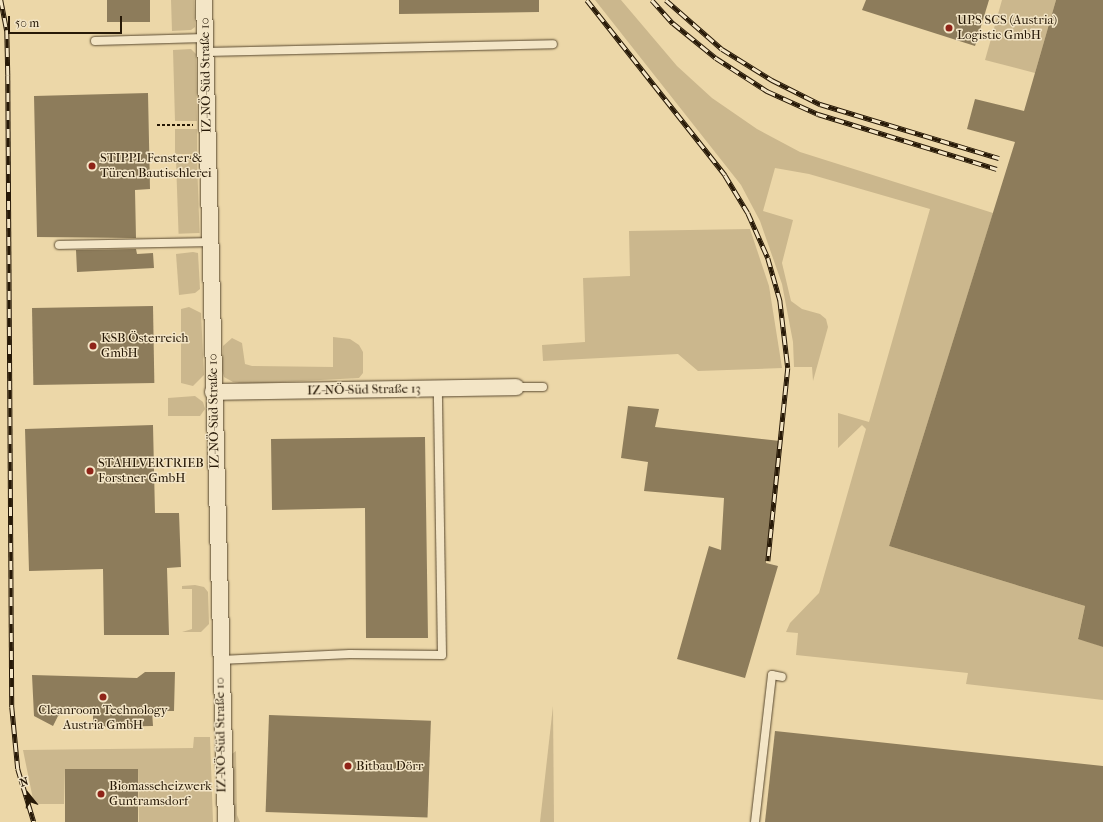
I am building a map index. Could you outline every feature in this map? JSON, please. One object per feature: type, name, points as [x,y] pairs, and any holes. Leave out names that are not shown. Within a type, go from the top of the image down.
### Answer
[{"type":"street","name":"IZ-NÖ-Süd Straße 10","points":[[204,0],[220,660],[226,822]]},
{"type":"street","name":"IZ-NÖ-Süd Straße 13","points":[[214,392],[516,387]]},
{"type":"lane","points":[[95,41],[205,45],[552,44]]},
{"type":"lane","points":[[59,245],[210,242]]},
{"type":"lane","points":[[516,387],[543,387]]},
{"type":"lane","points":[[220,660],[350,654],[442,655],[438,388]]},
{"type":"lane","points":[[755,822],[772,675],[782,677]]},
{"type":"path","points":[[157,125],[207,124]]},
{"type":"path","points":[[158,158],[208,156]]},
{"type":"shaded area","points":[[171,0],[194,0],[195,27],[191,30],[172,31]]},
{"type":"shaded area","points":[[595,0],[621,0],[677,66],[712,98],[757,129],[800,152],[993,213],[889,546],[1085,606],[1078,638],[1103,647],[1103,700],[966,684],[968,673],[796,655],[798,633],[786,632],[790,623],[819,593],[866,429],[862,425],[838,448],[838,413],[869,422],[930,209],[809,174],[775,168],[763,211],[793,220],[782,263],[791,301],[802,309],[820,314],[826,319],[828,327],[813,381],[812,367],[794,367],[793,342],[782,284],[760,221],[741,185]]},
{"type":"shaded area","points":[[1002,0],[1056,0],[1035,73],[985,60]]},
{"type":"shaded area","points":[[191,49],[196,54],[197,121],[175,121],[173,50]]},
{"type":"shaded area","points":[[175,129],[197,129],[197,154],[175,154]]},
{"type":"shaded area","points":[[197,160],[200,233],[179,234],[176,161]]},
{"type":"shaded area","points":[[750,229],[769,286],[782,368],[698,371],[678,354],[543,361],[542,345],[585,342],[583,278],[630,276],[629,231]]},
{"type":"shaded area","points":[[193,252],[198,253],[200,289],[195,293],[179,295],[176,254]]},
{"type":"shaded area","points":[[189,307],[201,313],[204,375],[193,386],[181,383],[181,309]]},
{"type":"shaded area","points":[[333,337],[350,339],[359,345],[363,352],[363,373],[359,378],[245,384],[233,382],[224,377],[222,370],[223,346],[232,338],[242,343],[245,364],[252,366],[333,367]]},
{"type":"shaded area","points":[[195,396],[203,402],[205,409],[200,416],[168,416],[168,398]]},
{"type":"shaded area","points":[[195,585],[204,587],[208,592],[209,624],[201,632],[182,632],[192,629],[192,589],[182,589],[182,586]]},
{"type":"shaded area","points":[[553,706],[554,822],[540,822]]},
{"type":"shaded area","points":[[194,737],[210,737],[213,822],[139,822],[138,769],[65,770],[64,804],[34,804],[23,750],[193,748]]},
{"type":"shaded area","points":[[236,751],[237,815],[240,822],[236,822],[232,809],[229,756]]},
{"type":"building","points":[[107,0],[150,0],[150,22],[107,22]]},
{"type":"building","points":[[399,0],[539,0],[539,12],[399,14]]},
{"type":"building","name":"UPS SCS (Austria) Logistic GmbH","points":[[866,0],[989,0],[975,46],[862,10]]},
{"type":"building","points":[[1056,0],[1103,0],[1103,647],[1078,639],[1085,606],[889,546],[1015,142],[967,129],[975,99],[1024,111]]},
{"type":"building","name":"STIPPL Fenster & Türen Bautischlerei","points":[[148,93],[150,189],[135,190],[136,238],[37,237],[34,96]]},
{"type":"building","points":[[136,249],[137,254],[153,253],[154,268],[77,272],[76,250]]},
{"type":"building","name":"KSB Österreich GmbH","points":[[153,306],[154,383],[33,385],[32,308]]},
{"type":"building","points":[[628,406],[659,409],[655,427],[780,441],[766,563],[778,566],[745,678],[677,659],[709,546],[721,550],[724,498],[644,491],[648,462],[621,458]]},
{"type":"building","name":"STAHLVERTRIEB Forstner GmbH","points":[[153,425],[155,513],[179,513],[181,567],[167,568],[169,635],[104,635],[103,569],[29,571],[25,429]]},
{"type":"building","points":[[425,437],[428,638],[366,638],[365,508],[272,510],[271,439]]},
{"type":"building","name":"Cleanroom Technology Austria GmbH","points":[[145,672],[175,672],[174,711],[152,711],[153,726],[93,727],[93,707],[71,708],[58,716],[53,726],[34,716],[32,675],[137,678]]},
{"type":"building","name":"Bitbau Dörr","points":[[269,715],[431,721],[428,818],[266,812]]},
{"type":"building","points":[[775,731],[1103,766],[1103,822],[765,822]]},
{"type":"building","name":"Biomasseheizwerk Guntramsdorf","points":[[65,769],[138,769],[138,822],[65,822]]},
{"type":"railway","points":[[1,0],[7,30],[8,75],[12,707],[18,769],[34,822]]},
{"type":"railway","points":[[587,0],[725,175],[748,213],[768,258],[780,300],[788,368],[768,561]]},
{"type":"railway","points":[[652,0],[673,23],[716,58],[767,91],[818,114],[997,169]]},
{"type":"railway","points":[[666,0],[722,49],[772,80],[820,104],[999,158]]},
{"type":"place","name":"UPS SCS (Austria) Logistic GmbH","points":[[949,28]]},
{"type":"place","name":"STIPPL Fenster & Türen Bautischlerei","points":[[92,166]]},
{"type":"place","name":"KSB Österreich GmbH","points":[[93,346]]},
{"type":"place","name":"STAHLVERTRIEB Forstner GmbH","points":[[90,471]]},
{"type":"place","name":"Cleanroom Technology Austria GmbH","points":[[103,697]]},
{"type":"place","name":"Bitbau Dörr","points":[[348,766]]},
{"type":"place","name":"Biomasseheizwerk Guntramsdorf","points":[[101,794]]}]
